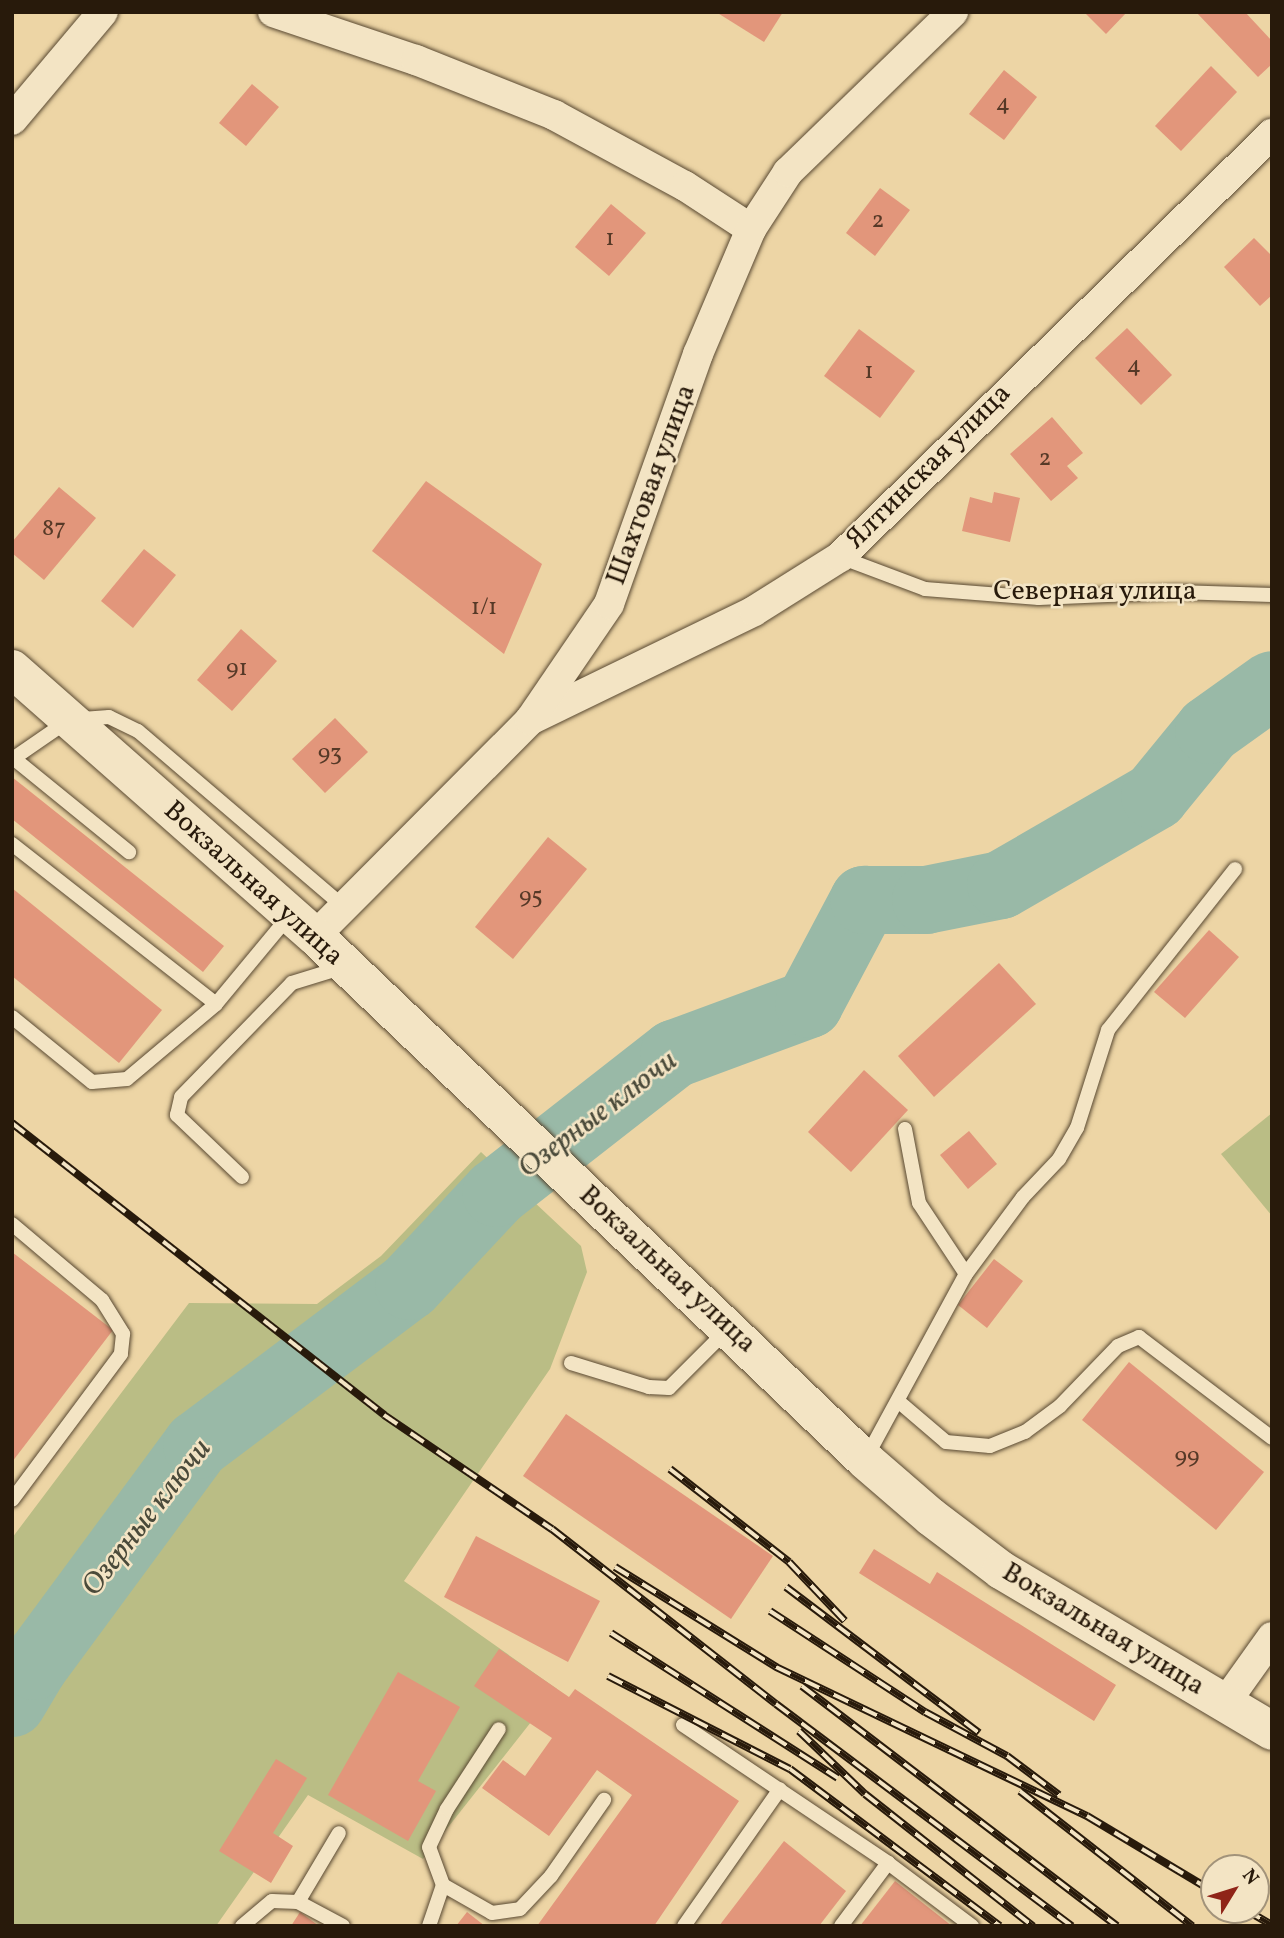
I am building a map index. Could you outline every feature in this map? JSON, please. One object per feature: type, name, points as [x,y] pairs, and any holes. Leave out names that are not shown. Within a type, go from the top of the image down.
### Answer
[{"type":"main road","name":"Вокзальная улица","points":[[12,669],[302,926],[729,1328],[865,1460],[1001,1570],[1272,1731]]},
{"type":"street","points":[[12,120],[103,12]]},
{"type":"street","points":[[273,12],[416,60],[554,115],[685,186],[751,229]]},
{"type":"street","name":"Шахтовая улица","points":[[302,926],[343,906],[530,720],[609,604],[698,354],[751,229],[788,172],[953,12]]},
{"type":"street","name":"Ялтинская улица","points":[[530,720],[754,611],[840,557],[1272,134]]},
{"type":"street","points":[[1225,1703],[1272,1637]]},
{"type":"lane","name":"Северная улица","points":[[840,557],[925,589],[1040,598],[1176,592],[1272,595]]},
{"type":"lane","points":[[129,852],[13,758],[69,720],[109,717],[138,731],[343,906]]},
{"type":"lane","points":[[12,844],[216,1004]]},
{"type":"lane","points":[[865,1460],[966,1274],[1023,1198],[1059,1159],[1077,1128],[1108,1031],[1235,869]]},
{"type":"lane","points":[[12,1017],[92,1082],[127,1079],[216,1004],[302,926]]},
{"type":"lane","points":[[242,1177],[177,1115],[181,1097],[292,983],[345,966]]},
{"type":"lane","points":[[905,1129],[919,1203],[966,1274]]},
{"type":"lane","points":[[12,1224],[102,1300],[123,1334],[121,1354],[12,1500]]},
{"type":"lane","points":[[571,1363],[649,1387],[668,1388],[729,1328]]},
{"type":"lane","points":[[898,1401],[946,1442],[990,1446],[1025,1432],[1060,1406],[1118,1346],[1139,1337],[1272,1438]]},
{"type":"lane","points":[[683,1725],[888,1863],[972,1926]]},
{"type":"lane","points":[[429,1926],[443,1885],[429,1847],[447,1809],[499,1730]]},
{"type":"lane","points":[[684,1926],[780,1789]]},
{"type":"lane","points":[[443,1885],[492,1913],[520,1909],[551,1876],[604,1800]]},
{"type":"lane","points":[[298,1902],[338,1833]]},
{"type":"lane","points":[[841,1926],[888,1863]]},
{"type":"lane","points":[[242,1926],[271,1901],[298,1902],[343,1926]]},
{"type":"green space","points":[[1272,1113],[1272,1216],[1221,1154]]},
{"type":"green space","points":[[481,1152],[581,1246],[587,1272],[550,1369],[404,1581],[557,1689],[423,1859],[308,1795],[216,1926],[12,1926],[12,1538],[189,1303],[317,1304],[381,1256]]},
{"type":"building","points":[[716,12],[783,12],[764,42]]},
{"type":"building","points":[[1084,12],[1127,12],[1106,34]]},
{"type":"building","points":[[1196,12],[1245,12],[1272,41],[1272,64],[1258,77]]},
{"type":"building","points":[[1211,66],[1237,92],[1181,151],[1155,126]]},
{"type":"building","points":[[1004,70],[1037,97],[1004,140],[969,114]]},
{"type":"building","points":[[252,84],[279,107],[246,146],[219,123]]},
{"type":"building","points":[[880,188],[910,210],[875,256],[846,233]]},
{"type":"building","points":[[611,204],[646,233],[609,276],[575,247]]},
{"type":"building","points":[[1254,238],[1272,256],[1272,295],[1260,306],[1224,267]]},
{"type":"building","points":[[1127,328],[1172,375],[1141,405],[1095,358]]},
{"type":"building","points":[[859,329],[915,371],[880,418],[824,376]]},
{"type":"building","points":[[1052,417],[1083,453],[1067,466],[1078,478],[1051,501],[1010,454]]},
{"type":"building","points":[[426,481],[542,564],[504,654],[372,551]]},
{"type":"building","points":[[59,487],[96,518],[44,580],[12,553],[12,542]]},
{"type":"building","points":[[994,492],[1020,498],[1010,542],[962,531],[970,497],[992,503]]},
{"type":"building","points":[[144,549],[176,575],[133,628],[101,601]]},
{"type":"building","points":[[241,629],[277,661],[232,711],[197,680]]},
{"type":"building","points":[[335,718],[368,752],[325,793],[292,759]]},
{"type":"building","points":[[12,777],[224,946],[203,972],[12,819]]},
{"type":"building","points":[[548,837],[587,869],[513,959],[475,927]]},
{"type":"building","points":[[12,888],[162,1010],[119,1063],[12,976]]},
{"type":"building","points":[[1209,930],[1239,957],[1185,1018],[1154,992]]},
{"type":"building","points":[[999,963],[1036,1004],[934,1097],[898,1056]]},
{"type":"building","points":[[864,1070],[908,1110],[851,1172],[808,1132]]},
{"type":"building","points":[[969,1131],[997,1164],[968,1189],[940,1155]]},
{"type":"building","points":[[12,1252],[113,1330],[12,1462]]},
{"type":"building","points":[[994,1259],[1023,1281],[987,1328],[958,1305]]},
{"type":"building","points":[[1129,1362],[1264,1472],[1216,1530],[1082,1420]]},
{"type":"building","points":[[566,1414],[773,1556],[731,1619],[523,1476]]},
{"type":"building","points":[[476,1536],[600,1601],[568,1662],[444,1597]]},
{"type":"building","points":[[874,1549],[930,1584],[937,1572],[1116,1685],[1094,1721],[859,1573]]},
{"type":"building","points":[[499,1649],[569,1697],[575,1689],[739,1801],[654,1926],[537,1926],[632,1795],[597,1770],[549,1836],[482,1788],[503,1760],[525,1776],[552,1738],[474,1686]]},
{"type":"building","points":[[398,1672],[460,1707],[418,1781],[436,1791],[408,1841],[328,1795]]},
{"type":"building","points":[[276,1759],[307,1778],[273,1833],[293,1846],[271,1883],[219,1851]]},
{"type":"building","points":[[784,1841],[846,1891],[819,1926],[719,1926]]},
{"type":"building","points":[[895,1881],[952,1926],[860,1926]]},
{"type":"building","points":[[300,1912],[319,1926],[291,1926]]},
{"type":"building","points":[[467,1912],[485,1926],[456,1926]]},
{"type":"waterway","name":"Озерные ключи","points":[[12,1703],[34,1666],[197,1445],[409,1286],[496,1193],[674,1054],[809,1004],[864,900],[926,900],[1001,885],[1155,796],[1209,730],[1272,685]]},
{"type":"railway","points":[[12,1123],[384,1415],[552,1529],[776,1704],[1072,1926]]},
{"type":"railway","points":[[670,1469],[789,1562],[845,1621]]},
{"type":"railway","points":[[615,1567],[776,1667],[1087,1816],[1200,1884]]},
{"type":"railway","points":[[786,1587],[979,1733]]},
{"type":"railway","points":[[770,1611],[925,1712],[1007,1756],[1059,1795]]},
{"type":"railway","points":[[611,1633],[838,1778]]},
{"type":"railway","points":[[608,1676],[790,1769],[1000,1926]]},
{"type":"railway","points":[[802,1686],[1117,1926]]},
{"type":"railway","points":[[799,1731],[865,1794],[1033,1926]]},
{"type":"railway","points":[[1020,1791],[1192,1926]]}]
